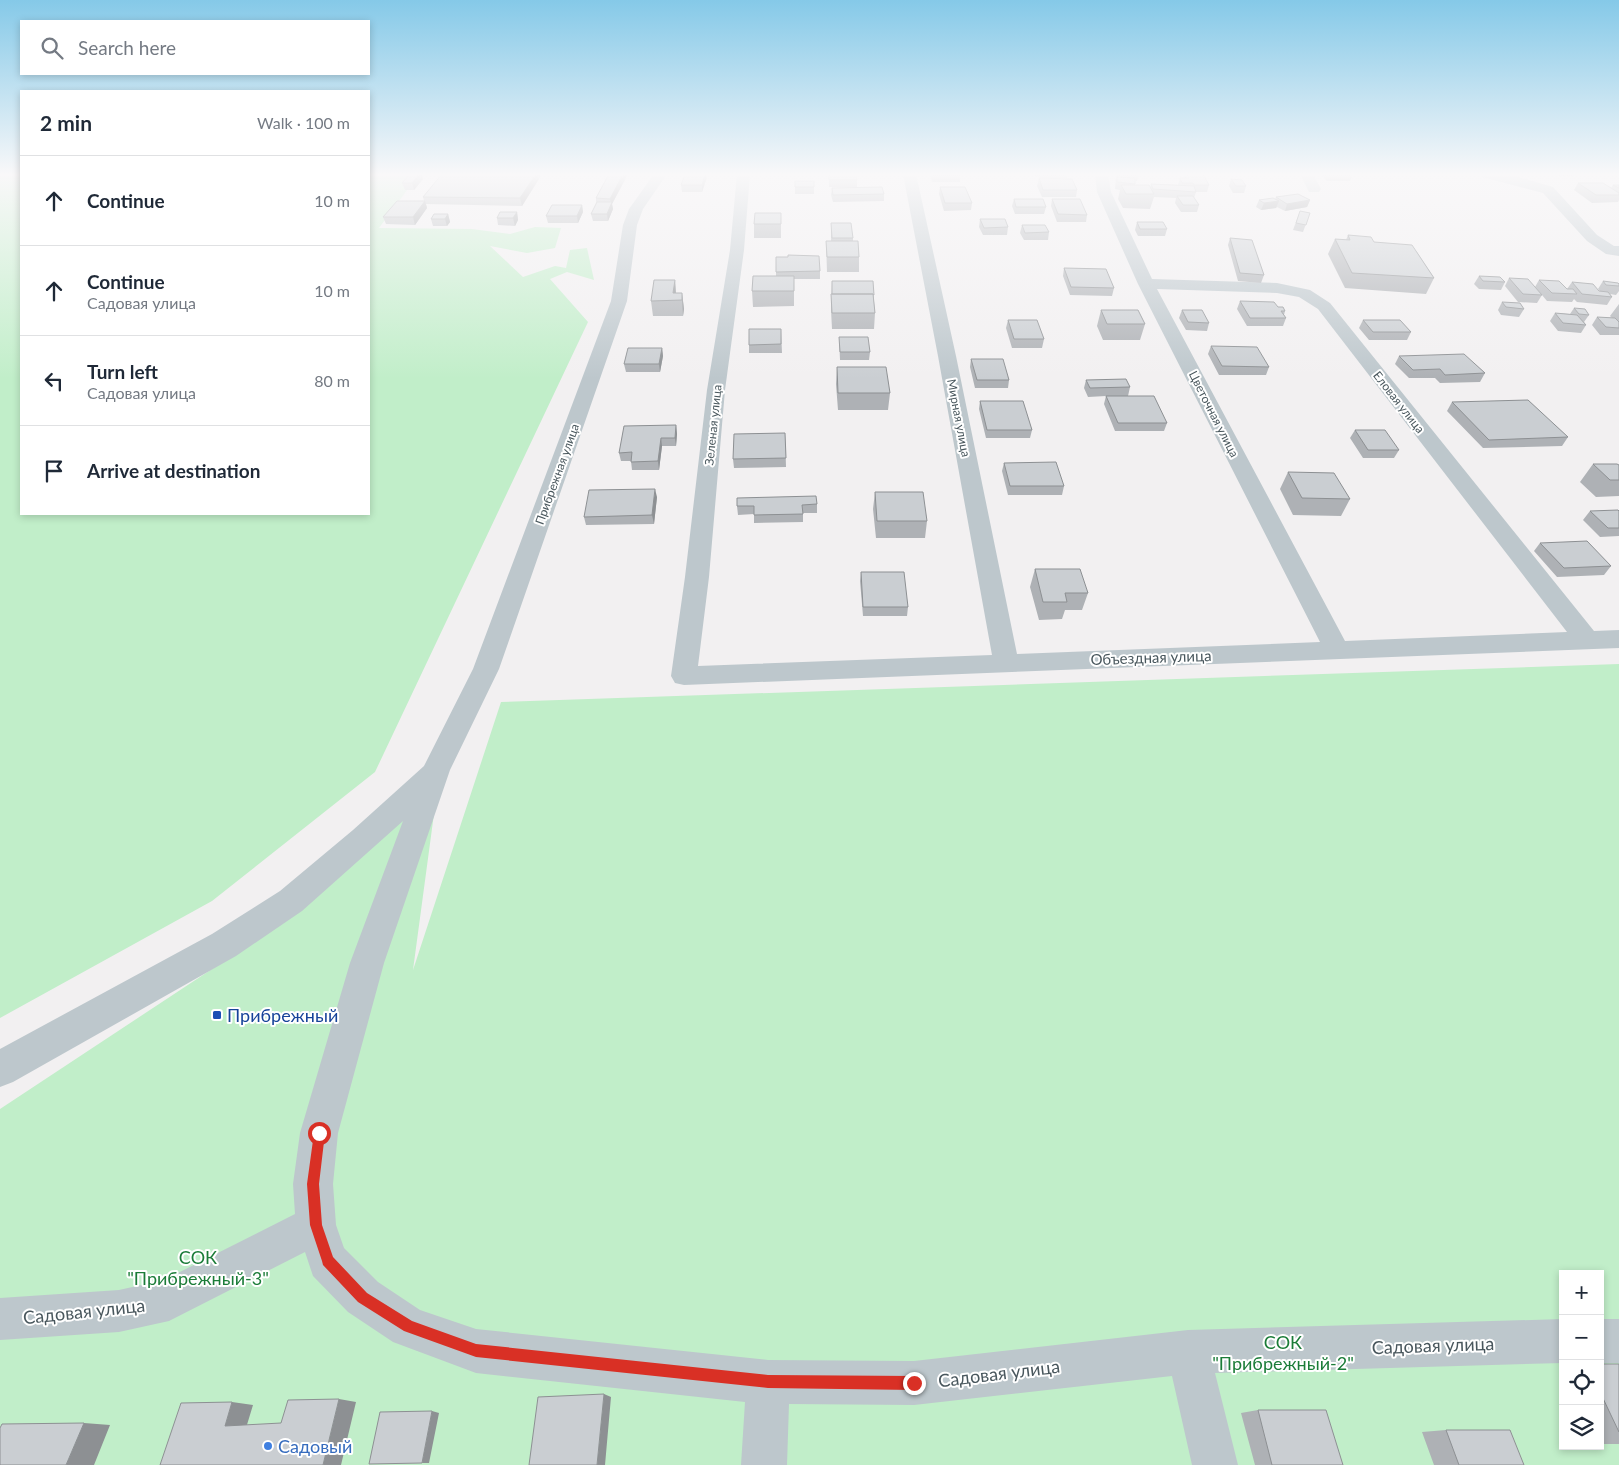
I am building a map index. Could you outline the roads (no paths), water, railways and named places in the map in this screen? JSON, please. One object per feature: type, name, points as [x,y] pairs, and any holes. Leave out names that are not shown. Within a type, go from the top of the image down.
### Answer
[{"type":"street","name":"Прибрежная улица","points":[[436,770],[486,670],[619,301],[627,242]]},
{"type":"street","name":"Зеленая улица","points":[[684,676],[697,577],[716,390],[738,242]]},
{"type":"street","name":"Мирная улица","points":[[923,242],[1006,663]]},
{"type":"street","name":"Цветочная улица","points":[[1127,242],[1146,284],[1337,650]]},
{"type":"street","points":[[1598,242],[1611,251],[1619,251]]},
{"type":"street","name":"Еловая улица","points":[[1146,284],[1276,288],[1304,293],[1324,306],[1587,640]]},
{"type":"street","name":"Объездная улица","points":[[684,676],[1619,639]]},
{"type":"street","points":[[0,1069],[224,945],[290,901],[364,839],[436,770]]},
{"type":"street","points":[[316,1225],[313,1184],[319,1133],[367,963],[436,770]]},
{"type":"street","name":"Садовая улица","points":[[0,1319],[119,1311],[170,1300],[316,1225],[328,1261],[363,1297],[408,1326],[476,1351],[768,1382],[914,1383],[1188,1352],[1559,1341]]},
{"type":"street","points":[[1604,1341],[1619,1341]]},
{"type":"street","points":[[1188,1352],[1215,1465]]},
{"type":"street","points":[[764,1465],[768,1382]]},
{"type":"place","name":"Прибрежный","points":[[217,1015]]},
{"type":"place","name":"Садовый","points":[[268,1446]]},
{"type":"park label","name":"СОК \"Прибрежный-3\"","points":[[198,1267]]},
{"type":"park label","name":"СОК \"Прибрежный-2\"","points":[[1283,1352]]}]
